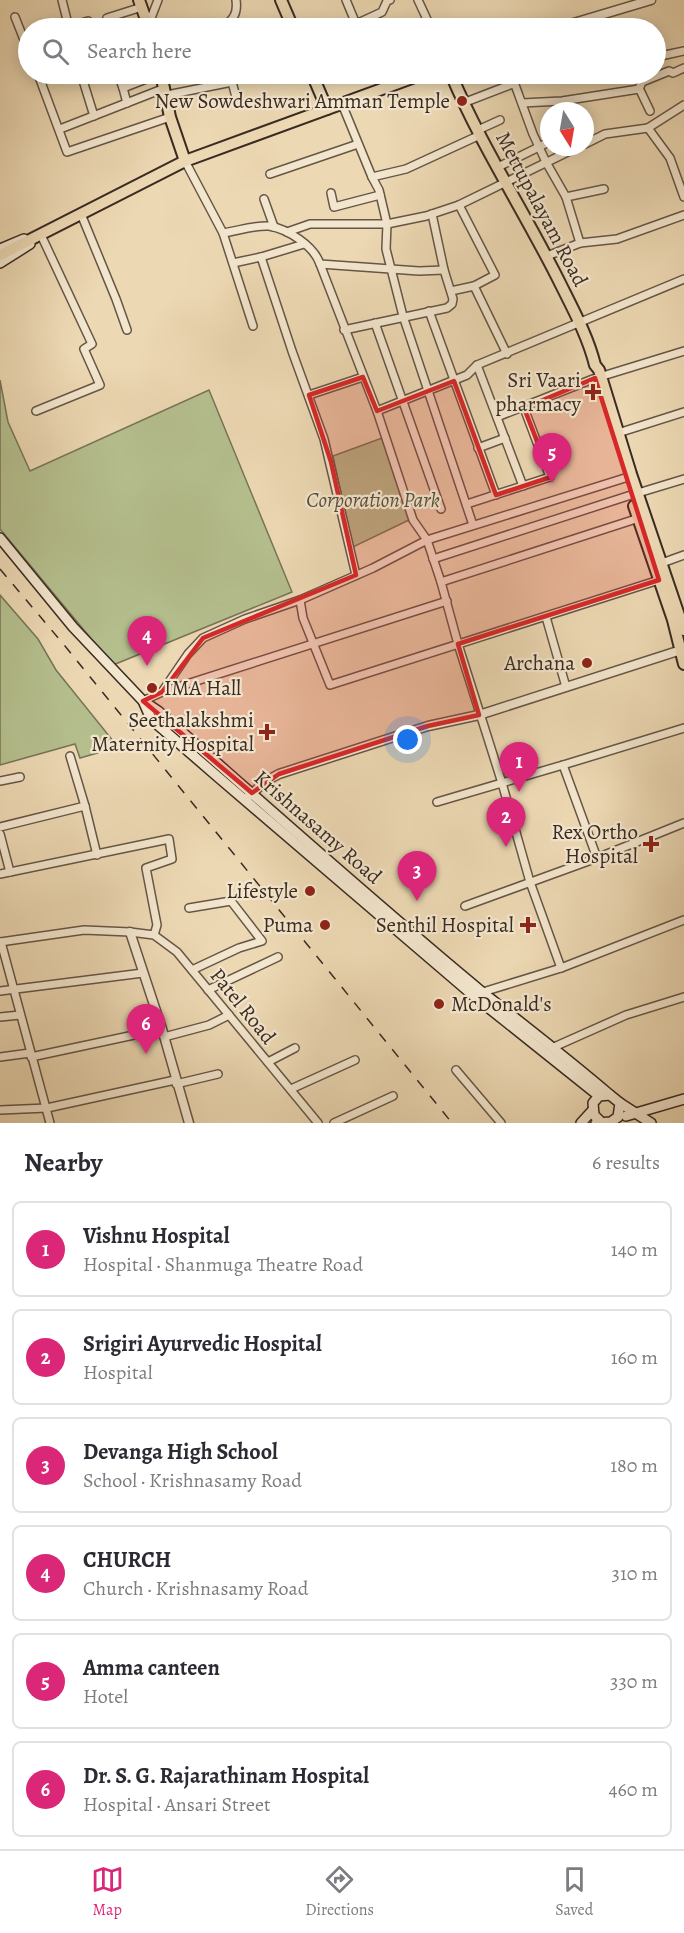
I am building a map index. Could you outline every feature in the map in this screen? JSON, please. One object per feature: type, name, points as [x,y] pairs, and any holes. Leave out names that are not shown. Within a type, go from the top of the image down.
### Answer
[{"type":"highway","points":[[281,0],[289,18]]},
{"type":"highway","points":[[163,84],[170,117],[185,160]]},
{"type":"highway","points":[[316,84],[327,110]]},
{"type":"highway","points":[[0,255],[185,160],[396,84]]},
{"type":"highway","name":"Mettupalayam Road","points":[[455,84],[479,133],[547,256],[579,322],[595,365],[596,378],[625,477],[662,563],[682,616],[684,630]]},
{"type":"highway","name":"Mettupalayam Road","points":[[596,378],[618,433],[639,518],[682,649],[684,664]]},
{"type":"main road","points":[[0,249],[40,235]]},
{"type":"main road","points":[[0,263],[40,235]]},
{"type":"main road","name":"Krishnasamy Road","points":[[0,538],[73,627],[143,701],[158,711],[248,796],[610,1095]]},
{"type":"main road","points":[[248,796],[466,989],[599,1096]]},
{"type":"main road","points":[[651,1123],[628,1113],[615,1096],[599,1096],[593,1102],[592,1111],[599,1122],[610,1122],[628,1113],[684,1097]]},
{"type":"main road","points":[[581,1123],[592,1111]]},
{"type":"street","points":[[62,0],[66,18]]},
{"type":"street","points":[[150,18],[158,0]]},
{"type":"street","points":[[233,18],[237,8],[236,0]]},
{"type":"street","points":[[346,0],[354,18]]},
{"type":"street","points":[[369,18],[382,12],[387,1],[390,0]]},
{"type":"street","points":[[418,0],[426,18]]},
{"type":"street","points":[[590,18],[646,1]]},
{"type":"street","points":[[107,18],[141,4]]},
{"type":"street","points":[[15,17],[18,25]]},
{"type":"street","points":[[666,56],[683,53]]},
{"type":"street","points":[[666,72],[673,73],[684,68]]},
{"type":"street","points":[[42,84],[67,152],[170,117]]},
{"type":"street","points":[[84,84],[94,116]]},
{"type":"street","points":[[122,84],[127,103]]},
{"type":"street","points":[[123,88],[134,84]]},
{"type":"street","points":[[60,129],[127,103],[166,92],[219,84]]},
{"type":"street","points":[[233,84],[237,97]]},
{"type":"street","points":[[463,103],[511,84]]},
{"type":"street","points":[[498,167],[540,148],[514,84]]},
{"type":"street","points":[[639,88],[641,84]]},
{"type":"street","points":[[522,103],[565,101],[639,88]]},
{"type":"street","points":[[639,88],[650,111]]},
{"type":"street","points":[[342,104],[380,195],[387,224],[386,249],[403,316],[473,525]]},
{"type":"street","points":[[594,140],[605,134],[648,128],[684,105]]},
{"type":"street","points":[[372,177],[406,169],[479,133],[500,120]]},
{"type":"street","points":[[648,128],[681,177],[684,197]]},
{"type":"street","points":[[270,174],[358,144]]},
{"type":"street","points":[[543,156],[566,197],[580,243]]},
{"type":"street","points":[[287,232],[310,224],[387,224],[432,214],[459,205],[559,156]]},
{"type":"street","points":[[185,160],[223,233],[253,326]]},
{"type":"street","points":[[566,197],[604,189]]},
{"type":"street","points":[[331,193],[334,207],[380,195]]},
{"type":"street","points":[[264,199],[274,228]]},
{"type":"street","points":[[451,291],[474,286],[495,275],[459,205]]},
{"type":"street","points":[[81,214],[127,330]]},
{"type":"street","points":[[344,330],[447,308],[452,304],[451,291],[432,214]]},
{"type":"street","points":[[547,256],[580,243],[617,239],[684,215]]},
{"type":"street","points":[[223,233],[268,226],[287,232],[313,250],[320,264],[377,411],[413,520],[427,540],[530,882],[561,968]]},
{"type":"street","points":[[36,411],[100,385],[84,349],[92,344],[40,235]]},
{"type":"street","points":[[233,263],[304,244]]},
{"type":"street","points":[[261,257],[331,462],[356,576]]},
{"type":"street","points":[[320,264],[419,271],[444,270]]},
{"type":"street","points":[[377,411],[454,381],[467,375],[477,365],[684,279]]},
{"type":"street","points":[[474,286],[507,354]]},
{"type":"street","points":[[429,311],[496,495]]},
{"type":"street","points":[[375,323],[441,509]]},
{"type":"street","points":[[497,417],[596,378],[684,351]]},
{"type":"street","points":[[477,365],[523,486]]},
{"type":"street","points":[[309,395],[363,377]]},
{"type":"street","points":[[467,504],[550,477],[524,408]]},
{"type":"street","points":[[618,433],[684,412]]},
{"type":"street","points":[[478,448],[505,438]]},
{"type":"street","points":[[162,692],[188,654],[203,638],[245,619],[300,600],[356,576],[427,540],[625,477]]},
{"type":"street","points":[[433,559],[684,480]]},
{"type":"street","points":[[441,582],[639,518]]},
{"type":"street","points":[[662,563],[684,555]]},
{"type":"street","points":[[300,600],[303,618],[330,685],[659,580]]},
{"type":"street","points":[[143,701],[162,692],[447,601]]},
{"type":"street","points":[[546,617],[566,687]]},
{"type":"street","points":[[248,796],[266,781],[279,774],[428,726],[479,715],[682,649]]},
{"type":"street","points":[[437,802],[684,728]]},
{"type":"street","points":[[70,756],[97,855]]},
{"type":"street","points":[[563,765],[597,858]]},
{"type":"street","points":[[0,781],[20,777]]},
{"type":"street","points":[[0,827],[85,806]]},
{"type":"street","points":[[465,906],[684,824]]},
{"type":"street","points":[[0,834],[10,872]]},
{"type":"street","points":[[0,874],[169,839],[172,859],[146,868],[157,925],[154,935]]},
{"type":"street","points":[[189,908],[231,901],[262,941],[238,948],[192,970]]},
{"type":"street","points":[[483,992],[561,968],[684,920]]},
{"type":"street","name":"Patel Road","points":[[1,942],[84,930],[154,935],[177,952],[318,1123]]},
{"type":"street","points":[[130,932],[189,1123]]},
{"type":"street","points":[[1,942],[51,1123]]},
{"type":"street","points":[[208,990],[278,957]]},
{"type":"street","points":[[0,992],[143,973]]},
{"type":"street","points":[[554,1047],[626,1015],[684,997]]},
{"type":"street","points":[[0,1017],[20,1015]]},
{"type":"street","points":[[0,1058],[31,1055],[209,1025],[229,1015]]},
{"type":"street","points":[[268,1062],[295,1048]]},
{"type":"street","points":[[291,1089],[355,1060]]},
{"type":"street","points":[[456,1070],[501,1123]]},
{"type":"street","points":[[0,1110],[47,1108],[218,1074]]},
{"type":"street","points":[[334,1123],[393,1096]]},
{"type":"highlighted area","points":[[363,377],[377,411],[454,381],[496,495],[551,477],[524,408],[595,378],[659,580],[458,644],[479,715],[428,726],[279,774],[252,793],[143,701],[162,692],[203,638],[356,575],[331,462],[309,395]]},
{"type":"green space","points":[[0,380],[8,422],[30,471],[209,390],[292,592],[113,665],[0,529]]},
{"type":"green space","name":"Corporation Park","points":[[382,438],[411,519],[353,547],[333,456]]},
{"type":"green space","points":[[0,595],[38,639],[56,670],[118,747],[80,758],[75,744],[0,765]]},
{"type":"railway","points":[[0,569],[452,1123]]},
{"type":"place","name":"New Sowdeshwari Amman Temple","points":[[462,101]]},
{"type":"place","name":"Sri Vaari pharmacy","points":[[593,392]]},
{"type":"place","name":"Amma canteen","points":[[552,483]]},
{"type":"place","name":"Archana","points":[[587,663]]},
{"type":"place","name":"CHURCH","points":[[147,666]]},
{"type":"place","name":"IMA Hall","points":[[152,688]]},
{"type":"place","name":"Seethalakshmi Maternity Hospital","points":[[267,732]]},
{"type":"place","name":"Vishnu Hospital","points":[[519,792]]},
{"type":"place","name":"Rex Ortho Hospital","points":[[651,844]]},
{"type":"place","name":"Srigiri Ayurvedic Hospital","points":[[506,847]]},
{"type":"place","name":"Lifestyle","points":[[310,891]]},
{"type":"place","name":"Devanga High School","points":[[417,901]]},
{"type":"place","name":"Puma","points":[[325,925]]},
{"type":"place","name":"Senthil Hospital","points":[[528,925]]},
{"type":"place","name":"McDonald's","points":[[439,1004]]},
{"type":"place","name":"Dr. S. G. Rajarathinam Hospital","points":[[146,1054]]}]
